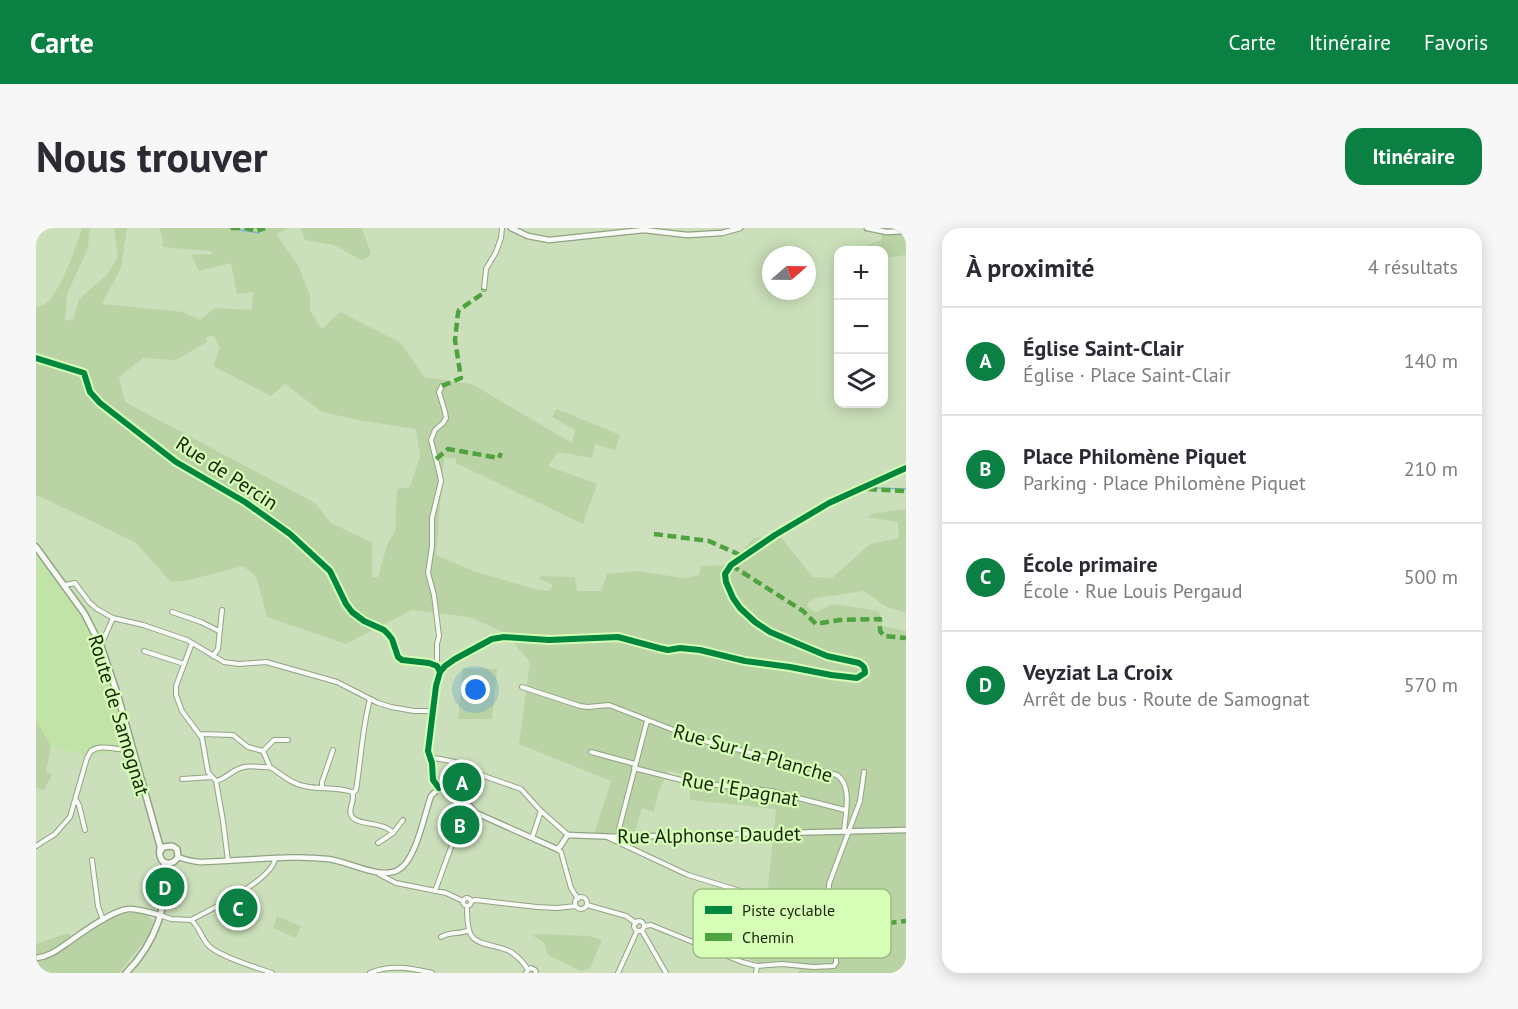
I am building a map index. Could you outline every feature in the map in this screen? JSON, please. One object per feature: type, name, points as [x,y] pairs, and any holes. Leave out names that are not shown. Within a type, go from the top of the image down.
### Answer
[{"type":"main road","name":"Route de Samognat","points":[[36,547],[84,613],[101,646],[160,852]]},
{"type":"main road","name":"Route de Samognat","points":[[154,828],[169,845]]},
{"type":"main road","points":[[129,972],[149,941],[160,915],[165,885],[171,866],[176,860],[177,849],[169,845],[163,847],[160,858],[164,862],[169,864],[176,860]]},
{"type":"main road","points":[[164,862],[165,885]]},
{"type":"street","points":[[484,289],[486,269],[496,252],[502,228]]},
{"type":"street","points":[[511,228],[528,236],[549,240],[644,230],[687,235],[722,233],[740,228]]},
{"type":"street","points":[[867,228],[887,232],[906,231]]},
{"type":"street","name":"Rue de Percin","points":[[36,358],[84,373],[90,392],[100,403],[176,462],[245,502],[290,534],[330,572],[352,612],[388,634],[398,657],[402,660],[437,666]]},
{"type":"street","points":[[440,672],[437,666],[437,644],[440,636],[435,595],[428,573],[432,546],[432,518],[441,481],[431,440],[435,430],[446,418],[439,392],[442,386]]},
{"type":"street","points":[[439,788],[433,780],[432,763],[428,751],[436,686],[440,672],[455,659],[492,639],[504,637],[549,640],[608,637],[629,639],[668,650],[680,648],[700,650],[745,661],[831,675],[857,678],[862,676],[865,669],[860,663],[826,656],[770,632],[755,622],[740,608],[726,582],[725,574],[731,565],[775,535],[829,503],[906,468]]},
{"type":"street","points":[[65,585],[75,583],[89,602],[113,618],[143,625],[192,643],[224,662],[267,663],[337,682],[396,709],[427,711],[433,714]]},
{"type":"street","points":[[213,656],[218,648],[222,610]]},
{"type":"street","points":[[172,612],[219,631]]},
{"type":"street","points":[[101,646],[113,618]]},
{"type":"street","points":[[192,643],[176,686],[176,695],[182,711],[204,742],[208,772],[214,779],[223,821],[228,861]]},
{"type":"street","points":[[144,651],[184,664]]},
{"type":"street","name":"Rue Sur La Planche","points":[[522,687],[580,706],[609,705],[697,740],[837,775],[845,783],[847,791],[845,810],[847,832]]},
{"type":"street","points":[[370,699],[364,722],[356,790],[353,793],[354,800],[350,812],[351,817],[356,821],[380,824],[393,833]]},
{"type":"street","points":[[619,837],[619,829],[647,721]]},
{"type":"street","points":[[200,734],[233,735],[248,747],[263,751]]},
{"type":"street","points":[[263,751],[274,740],[288,740]]},
{"type":"street","points":[[36,846],[66,824],[91,751],[99,747],[117,750],[132,749]]},
{"type":"street","points":[[322,787],[333,750]]},
{"type":"street","points":[[263,751],[270,767],[290,780],[303,786],[348,790],[353,793]]},
{"type":"street","name":"Rue l'Epagnat","points":[[591,752],[689,782],[771,791],[845,810]]},
{"type":"street","points":[[429,757],[463,764],[476,776],[521,789],[568,835],[557,849]]},
{"type":"street","points":[[182,779],[221,780],[241,767],[270,767]]},
{"type":"street","points":[[829,889],[847,832],[860,801],[864,772]]},
{"type":"street","points":[[462,796],[476,776]]},
{"type":"street","points":[[375,872],[395,872],[405,866],[410,858],[431,796],[439,788],[450,789],[462,796],[476,813],[561,852],[571,888],[578,898],[586,901],[587,905]]},
{"type":"street","points":[[75,800],[79,805],[85,830]]},
{"type":"street","points":[[435,891],[468,805]]},
{"type":"street","points":[[532,838],[541,811]]},
{"type":"street","points":[[378,843],[393,833],[404,820]]},
{"type":"street","name":"Rue Alphonse Daudet","points":[[568,835],[619,837],[906,831]]},
{"type":"street","points":[[605,837],[688,875],[734,889]]},
{"type":"street","points":[[176,860],[200,863],[314,858],[337,860],[375,872],[396,883],[450,894],[467,906],[472,938],[480,943],[511,952],[525,964],[527,971],[534,969],[536,973]]},
{"type":"street","points":[[36,958],[47,956],[104,920],[127,909],[140,910],[171,919],[190,920],[256,882],[274,865],[275,859]]},
{"type":"street","points":[[92,860],[98,906],[104,920]]},
{"type":"street","points":[[395,872],[399,881],[407,885]]},
{"type":"street","points":[[463,901],[468,898],[471,901],[557,908],[576,906],[578,909],[585,908],[587,905]]},
{"type":"street","points":[[576,906],[578,898]]},
{"type":"street","points":[[467,906],[471,901]]},
{"type":"street","points":[[587,905],[642,922],[641,929],[618,973]]},
{"type":"street","points":[[190,920],[196,925],[211,948],[273,973]]},
{"type":"street","points":[[636,922],[634,927],[641,929],[651,924],[693,942]]},
{"type":"street","points":[[641,929],[666,973]]},
{"type":"street","points":[[441,937],[469,930]]},
{"type":"street","points":[[732,958],[757,966],[782,964],[813,967],[834,966],[836,958]]},
{"type":"street","points":[[756,973],[757,966]]},
{"type":"street","points":[[370,973],[384,968],[403,968],[432,973]]},
{"type":"shaded area","points":[[82,228],[90,228],[88,248],[67,294],[65,321],[73,319],[79,299],[107,275],[118,257],[114,228],[127,228],[121,268],[102,304],[183,312],[200,320],[215,308],[252,310],[253,292],[237,294],[231,263],[199,271],[191,255],[212,254],[211,251],[163,247],[159,228],[289,228],[276,234],[298,265],[310,295],[310,311],[322,329],[340,312],[401,343],[424,377],[472,384],[572,443],[575,430],[552,417],[557,409],[620,435],[615,450],[595,444],[592,458],[558,452],[548,466],[597,484],[583,524],[456,463],[456,458],[444,458],[436,554],[476,572],[538,590],[549,591],[553,585],[538,578],[542,576],[575,577],[577,591],[601,591],[607,574],[637,571],[683,578],[699,575],[701,566],[729,565],[754,538],[780,536],[813,577],[832,578],[870,544],[899,538],[898,522],[867,517],[875,513],[906,509],[906,613],[887,607],[864,591],[816,598],[809,602],[807,607],[816,612],[833,604],[879,611],[882,626],[906,631],[906,973],[798,973],[799,969],[759,963],[746,958],[891,958],[891,889],[768,889],[776,809],[690,800],[690,776],[668,771],[658,794],[654,812],[642,808],[635,832],[594,834],[611,781],[519,744],[530,662],[505,633],[470,617],[412,610],[346,644],[267,617],[256,576],[243,566],[189,580],[171,582],[135,542],[36,496],[36,307],[45,304],[50,299],[67,269]],"holes":[[[214,336],[220,348],[213,366],[271,396],[285,384],[322,412],[416,429],[420,456],[410,487],[397,489],[395,531],[387,545],[378,577],[372,577],[372,543],[331,523],[315,503],[125,402],[119,377],[143,358],[176,360],[207,342],[206,337]]]},
{"type":"shaded area","points":[[301,228],[362,228],[371,254],[363,261],[334,245],[305,240]]},
{"type":"shaded area","points":[[882,228],[906,228],[906,255],[888,257],[888,246],[867,245],[882,240]]},
{"type":"shaded area","points":[[36,539],[91,614],[106,647],[136,746],[132,751],[84,755],[51,746],[36,720]]},
{"type":"shaded area","points":[[463,668],[497,669],[492,719],[458,719]]},
{"type":"shaded area","points":[[36,720],[51,746],[46,772],[52,775],[44,790],[36,788]]},
{"type":"shaded area","points":[[143,913],[153,920],[148,936],[119,973],[36,973],[36,944],[68,933],[74,940],[118,914]]},
{"type":"shaded area","points":[[277,916],[301,926],[296,938],[273,928]]},
{"type":"shaded area","points":[[533,934],[589,936],[602,940],[590,968],[581,971],[548,955],[544,943]]},
{"type":"waterway","points":[[229,228],[259,233]]},
{"type":"waterway","points":[[874,488],[906,489]]},
{"type":"marked path","points":[[231,228],[256,231],[265,228]]},
{"type":"marked path","points":[[442,386],[461,378],[455,340],[459,310],[482,294],[484,289]]},
{"type":"marked path","points":[[436,459],[448,449],[499,458],[501,453]]},
{"type":"marked path","points":[[868,489],[906,491]]},
{"type":"marked path","points":[[654,534],[709,541],[742,558]]},
{"type":"marked path","points":[[731,565],[803,611],[816,624],[840,620],[880,619],[880,631],[884,636],[906,638]]},
{"type":"marked path","points":[[891,923],[906,921]]},
{"type":"cycle path","points":[[36,358],[84,373],[90,392],[100,403],[176,462],[245,502],[290,534],[330,571],[352,612],[388,634],[398,657],[402,660],[429,663],[437,666],[440,672]]},
{"type":"cycle path","points":[[439,788],[433,780],[432,763],[428,751],[436,686],[440,672],[455,659],[492,639],[504,637],[549,640],[618,637],[668,650],[680,648],[700,650],[745,661],[831,675],[857,678],[865,673],[864,667],[859,663],[827,656],[770,632],[755,622],[733,598],[725,574],[731,565],[775,535],[829,503],[906,468]]},
{"type":"place","name":"Église Saint-Clair","points":[[462,782]]},
{"type":"place","name":"Place Philomène Piquet","points":[[460,825]]},
{"type":"place","name":"Veyziat La Croix","points":[[165,887]]},
{"type":"place","name":"École primaire","points":[[238,908]]}]
